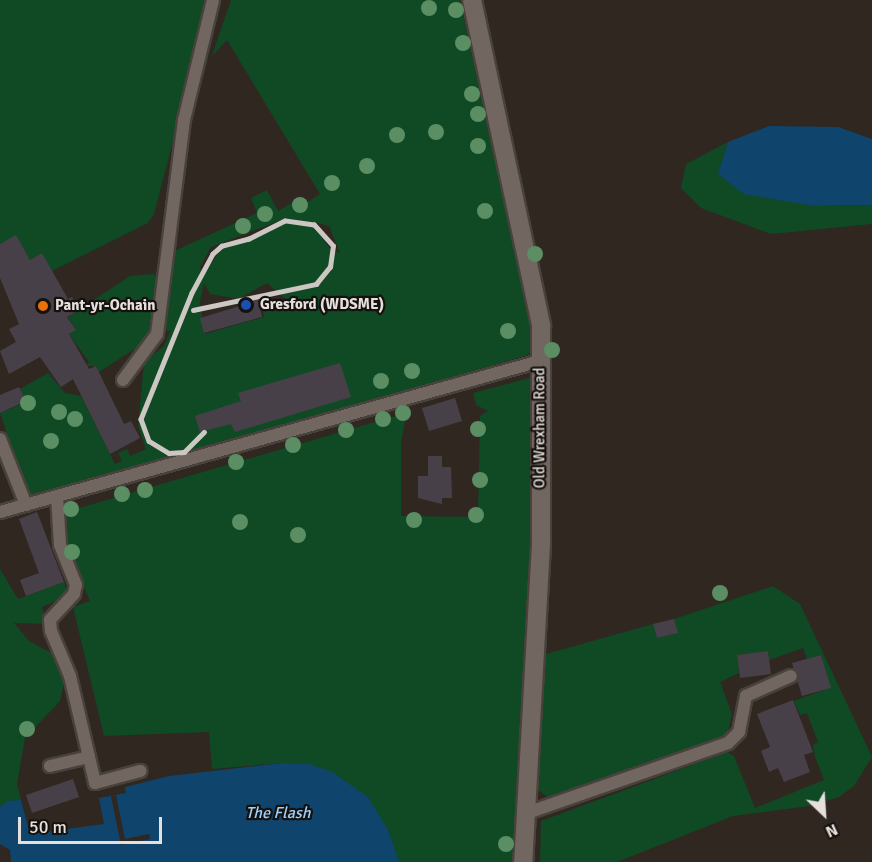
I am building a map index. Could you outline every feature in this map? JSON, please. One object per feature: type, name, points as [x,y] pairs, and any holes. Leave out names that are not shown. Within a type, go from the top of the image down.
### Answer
[{"type":"street","name":"Old Wrexham Road","points":[[472,0],[541,326],[541,544],[523,862]]},
{"type":"lane","points":[[123,380],[157,334],[184,120],[213,0]]},
{"type":"lane","points":[[0,512],[540,361]]},
{"type":"lane","points":[[0,439],[26,505]]},
{"type":"lane","points":[[57,496],[60,545],[76,585],[74,594],[50,620],[51,631],[70,676],[95,783],[140,771]]},
{"type":"lane","points":[[524,814],[728,743],[739,732],[746,696],[791,676]]},
{"type":"lane","points":[[50,766],[89,757]]},
{"type":"green space","points":[[0,0],[210,0],[154,214],[148,223],[52,271],[42,253],[30,260],[16,236],[0,244]]},
{"type":"green space","points":[[231,0],[460,0],[535,345],[528,355],[29,499],[0,413],[26,402],[20,389],[48,373],[65,393],[81,396],[115,464],[122,461],[118,453],[127,449],[130,456],[146,449],[138,426],[144,362],[164,346],[170,331],[164,330],[99,372],[96,366],[86,366],[89,362],[69,334],[76,330],[68,317],[130,276],[153,274],[164,282],[170,253],[257,213],[251,198],[267,190],[278,211],[295,201],[300,207],[320,194],[227,40],[212,56]],"holes":[[[279,221],[281,224],[259,237],[223,247],[202,276],[200,267],[211,247]],[[314,222],[329,226],[340,253],[331,250],[314,227],[303,223]],[[204,283],[210,294],[238,299],[267,283],[286,299],[262,306],[264,317],[205,334],[200,302]]]},
{"type":"green space","points":[[728,142],[718,174],[814,206],[872,205],[872,224],[771,234],[701,208],[681,188],[686,164]]},
{"type":"green space","points":[[533,377],[531,547],[514,862],[398,862],[388,830],[281,763],[212,769],[209,732],[104,736],[73,607],[90,601],[70,554],[62,513],[406,413],[401,444],[401,516],[478,517],[480,416],[488,411],[476,405],[473,393]]},
{"type":"green space","points":[[0,569],[18,599],[64,582],[69,595],[42,607],[46,624],[14,623],[29,641],[53,654],[65,678],[60,701],[25,738],[17,784],[21,800],[0,807]]},
{"type":"green space","points":[[773,586],[800,604],[872,757],[854,786],[839,797],[809,806],[733,816],[617,862],[540,862],[541,821],[727,752],[734,756],[755,808],[824,780],[813,745],[818,742],[807,713],[800,715],[794,701],[830,688],[821,655],[807,659],[803,648],[769,660],[768,651],[737,655],[739,673],[720,682],[732,714],[727,735],[550,799],[538,790],[539,656],[653,624],[657,638],[677,633],[674,619]]},
{"type":"water","points":[[769,126],[838,127],[872,139],[872,205],[814,206],[744,194],[718,174],[728,142]]},
{"type":"water","name":"The Flash","points":[[281,763],[309,764],[332,772],[368,797],[388,830],[399,862],[11,862],[10,850],[0,844],[0,807],[7,801],[21,800],[30,834],[104,824],[99,798],[126,793],[125,787],[169,776]]},
{"type":"pier","points":[[116,795],[125,839],[149,834],[150,839],[121,845],[111,796]]},
{"type":"building","points":[[16,235],[30,260],[42,253],[68,299],[72,297],[79,310],[67,317],[76,330],[69,334],[89,369],[96,366],[124,424],[131,421],[140,438],[110,454],[73,379],[61,387],[40,357],[9,374],[0,351],[16,342],[9,329],[19,324],[0,278],[0,244]]},
{"type":"building","points":[[257,295],[262,317],[204,333],[200,318],[240,306],[239,299]]},
{"type":"building","points":[[340,363],[351,397],[235,432],[231,424],[200,432],[195,416],[241,401],[238,393]]},
{"type":"building","points":[[19,387],[26,401],[0,413],[0,395]]},
{"type":"building","points":[[455,398],[462,421],[429,431],[422,408]]},
{"type":"building","points":[[428,456],[442,456],[442,467],[451,467],[452,498],[442,498],[442,504],[418,498],[418,476],[428,476]]},
{"type":"building","points":[[37,512],[64,582],[26,596],[20,580],[39,573],[19,519]]},
{"type":"building","points":[[674,619],[678,633],[657,638],[653,624]]},
{"type":"building","points":[[768,651],[771,674],[740,678],[737,655]]},
{"type":"building","points":[[821,655],[831,688],[802,696],[792,663]]},
{"type":"building","points":[[793,700],[813,752],[804,755],[810,772],[784,782],[778,768],[769,772],[761,751],[770,747],[757,714]]},
{"type":"building","points":[[73,779],[79,797],[32,813],[26,795]]},
{"type":"railway","points":[[193,310],[316,284],[330,267],[333,246],[314,225],[285,221],[249,239],[222,246],[213,254],[192,293],[141,419],[149,441],[169,453],[184,452],[204,432]]},
{"type":"place","name":"Gresford (WDSME)","points":[[246,305]]},
{"type":"place","name":"Pant-yr-Ochain","points":[[43,306]]}]
